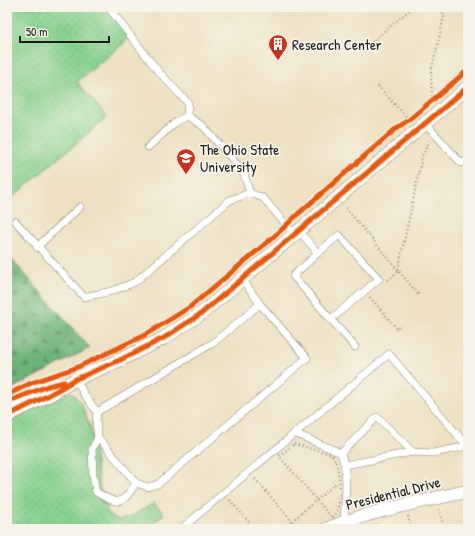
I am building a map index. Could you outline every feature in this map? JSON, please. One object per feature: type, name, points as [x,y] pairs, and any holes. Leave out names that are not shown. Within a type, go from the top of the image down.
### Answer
[{"type":"street","points":[[7,416],[51,394],[76,379],[120,360],[164,338],[202,313],[243,280],[468,87]]},
{"type":"street","points":[[7,402],[48,386],[76,379]]},
{"type":"street","name":"Presidential Drive","points":[[327,529],[374,513],[468,491]]},
{"type":"lane","points":[[108,7],[159,72],[188,103],[187,116]]},
{"type":"lane","points":[[148,147],[177,120],[187,116]]},
{"type":"lane","points":[[187,116],[203,126],[243,172],[250,193]]},
{"type":"lane","points":[[425,124],[461,163],[468,162]]},
{"type":"lane","points":[[15,221],[84,297],[112,291],[135,282],[230,200],[250,193],[263,198],[318,253]]},
{"type":"lane","points":[[37,247],[80,206]]},
{"type":"lane","points":[[331,319],[379,279],[339,235],[293,276],[355,347]]},
{"type":"lane","points":[[76,379],[84,394],[97,412],[96,422],[98,437],[136,483],[148,487],[158,484],[307,358],[260,304],[243,280]]},
{"type":"lane","points":[[97,412],[213,343],[260,304]]},
{"type":"lane","points":[[181,529],[389,354],[468,446],[433,453],[413,452],[345,465]]},
{"type":"lane","points":[[341,453],[377,417],[413,452]]},
{"type":"lane","points":[[294,433],[341,453],[345,465],[346,477],[344,522]]},
{"type":"lane","points":[[98,437],[92,449],[92,475],[96,492],[109,500],[118,502],[126,498],[136,483]]},
{"type":"path","points":[[365,46],[413,7]]},
{"type":"path","points":[[432,100],[431,72],[444,17],[442,7]]},
{"type":"path","points":[[378,86],[409,120]]},
{"type":"path","points":[[426,105],[440,94]]},
{"type":"path","points":[[403,124],[415,115]]},
{"type":"path","points":[[398,270],[422,157],[429,140]]},
{"type":"path","points":[[346,208],[418,294]]},
{"type":"path","points":[[369,297],[397,329],[399,327]]},
{"type":"path","points":[[294,444],[331,454],[337,464],[339,481],[340,497],[337,512],[332,518],[279,456],[294,444]]},
{"type":"path","points":[[249,472],[299,529]]},
{"type":"path","points":[[283,529],[339,481]]},
{"type":"path","points":[[224,493],[255,529]]},
{"type":"path","points":[[437,498],[444,529]]},
{"type":"path","points":[[238,524],[242,529]]},
{"type":"green space","points":[[7,7],[108,7],[131,37],[77,82],[107,117],[7,202]]},
{"type":"green space","points":[[7,254],[90,348],[7,391]]},
{"type":"green space","points":[[72,392],[81,404],[91,429],[99,484],[109,515],[119,520],[130,517],[154,503],[164,514],[147,529],[7,529],[7,420],[65,393]]},
{"type":"cycle path","points":[[7,395],[31,383],[78,367],[145,335],[190,307],[277,234],[398,127],[409,120],[468,70]]},
{"type":"cycle path","points":[[7,416],[51,394],[76,379],[120,360],[164,338],[202,313],[468,87]]},
{"type":"cycle path","points":[[7,402],[48,386],[64,382]]},
{"type":"place","name":"Research Center","points":[[278,61]]},
{"type":"place","name":"The Ohio State University","points":[[186,175]]}]
